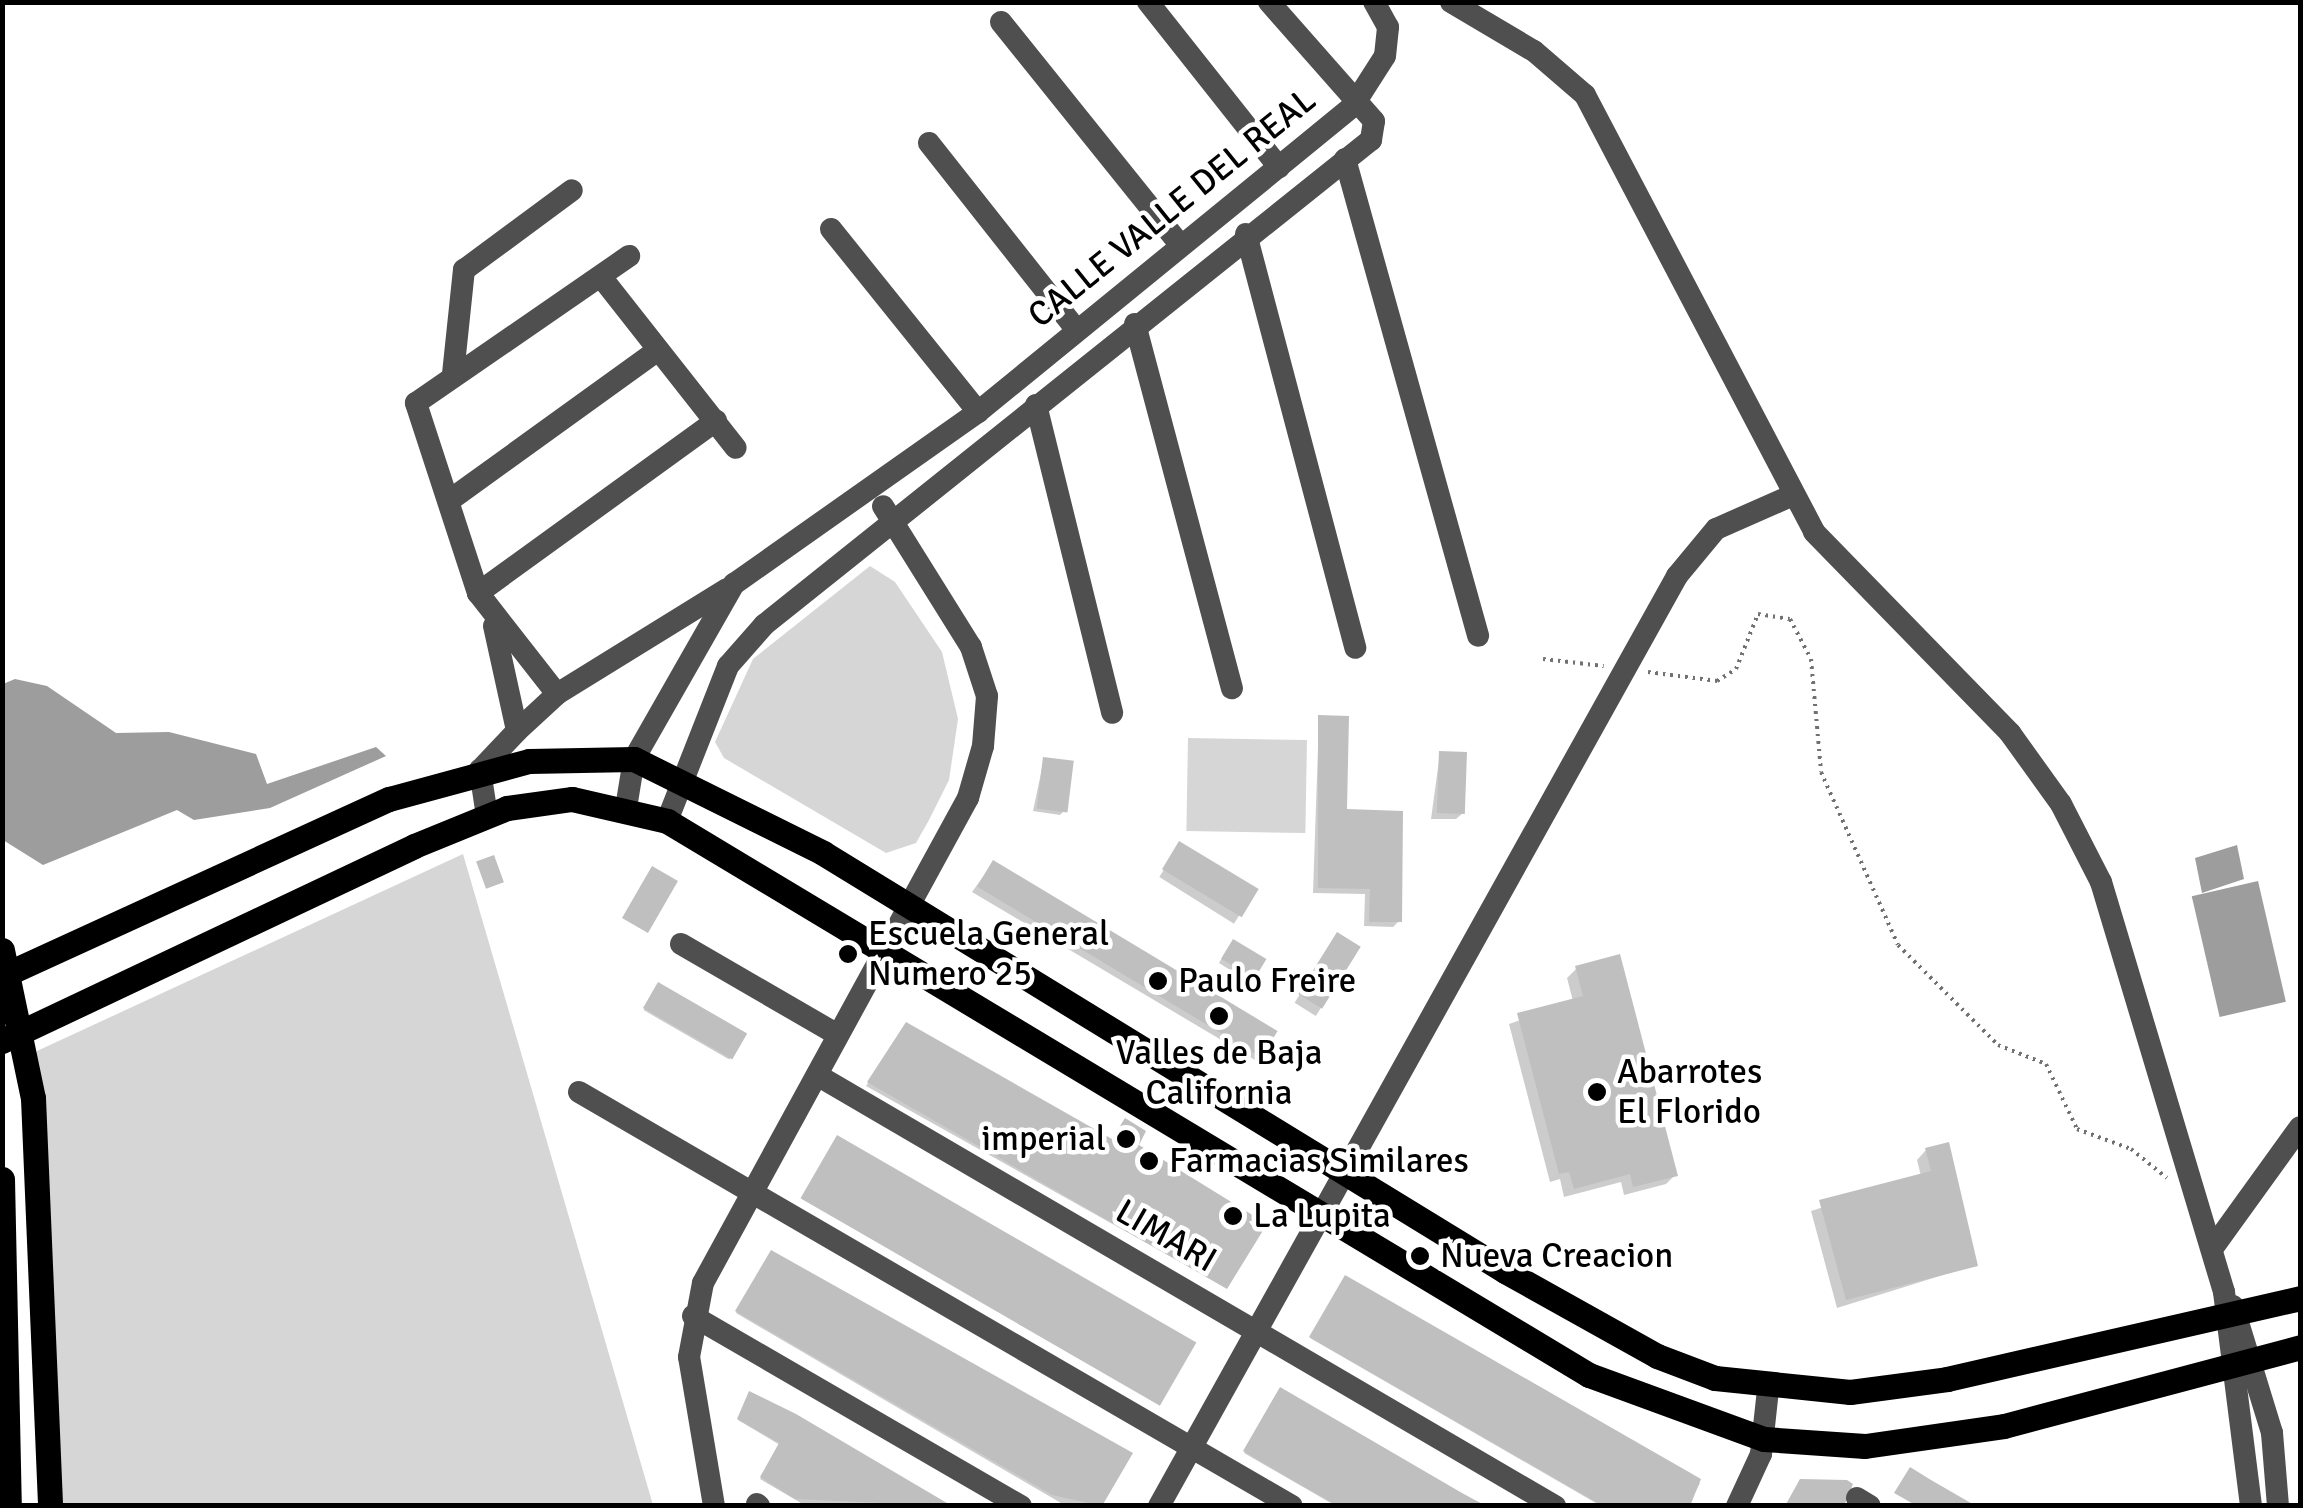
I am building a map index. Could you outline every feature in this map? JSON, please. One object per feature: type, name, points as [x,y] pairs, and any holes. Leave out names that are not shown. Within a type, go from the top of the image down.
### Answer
[{"type":"main road","points":[[50,1506],[14,1035],[5,966],[389,799],[480,770],[576,756],[634,760],[678,779],[910,905],[1349,1178],[1657,1356],[1768,1390],[1947,1379],[2232,1317],[2300,1298]]},
{"type":"main road","points":[[14,1035],[487,816],[572,799],[667,820],[886,946],[1589,1375],[1764,1439],[1866,1446],[1987,1428],[2300,1347]]},
{"type":"main road","points":[[2,1179],[9,1506]]},
{"type":"street","points":[[1148,2],[1280,167]]},
{"type":"street","points":[[1269,2],[1353,106],[1386,56],[1388,26],[1374,2]]},
{"type":"street","points":[[1451,2],[1534,51],[1584,94],[1719,337],[1793,496],[1814,532],[2010,733],[2062,804],[2101,882],[2285,1501]]},
{"type":"street","points":[[1001,22],[1180,245]]},
{"type":"street","name":"CALLE VALLE DEL REAL","points":[[626,808],[634,760],[734,584],[872,493],[978,412],[1353,106],[1375,130],[1345,159],[893,518],[728,666],[678,779],[667,820]]},
{"type":"street","points":[[929,143],[1076,329]]},
{"type":"street","points":[[1345,159],[1478,636]]},
{"type":"street","points":[[453,374],[464,270],[572,190]]},
{"type":"street","points":[[830,228],[978,412]]},
{"type":"street","points":[[1246,234],[1355,648]]},
{"type":"street","points":[[557,694],[494,622],[478,592],[416,403],[453,374],[602,278],[628,256]]},
{"type":"street","points":[[602,278],[736,448]]},
{"type":"street","points":[[1135,324],[1232,688]]},
{"type":"street","points":[[450,500],[658,350]]},
{"type":"street","points":[[1036,405],[1112,712]]},
{"type":"street","points":[[478,592],[716,421]]},
{"type":"street","points":[[714,1506],[692,1389],[692,1316],[751,1190],[968,798],[988,696],[971,647],[893,518],[872,493]]},
{"type":"street","points":[[1159,1506],[1349,1178],[1626,668],[1716,529],[1793,496]]},
{"type":"street","points":[[487,816],[480,770],[517,731],[557,694],[734,584]]},
{"type":"street","points":[[494,622],[517,731]]},
{"type":"street","points":[[681,944],[838,1035]]},
{"type":"street","name":"LIMARI","points":[[817,1074],[1555,1506]]},
{"type":"street","points":[[579,1092],[970,1315],[1292,1506]]},
{"type":"street","points":[[2212,1249],[2300,1127]]},
{"type":"street","points":[[692,1316],[1020,1506]]},
{"type":"street","points":[[2242,1363],[2251,1506]]},
{"type":"street","points":[[1736,1506],[1764,1439],[1768,1390]]},
{"type":"path","points":[[1543,659],[1717,680],[1736,669],[1758,614],[1790,619],[1811,659],[1821,772],[1898,945],[1998,1045],[2046,1064],[2077,1129],[2130,1148],[2175,1189]]},
{"type":"shaded area","points":[[870,566],[895,582],[942,652],[958,719],[949,780],[929,820],[916,843],[886,853],[724,758],[715,742],[753,659]]},
{"type":"shaded area","points":[[15,679],[47,686],[116,733],[169,732],[256,754],[267,784],[376,747],[386,756],[270,808],[194,820],[177,810],[43,865],[3,840],[3,684]]},
{"type":"shaded area","points":[[1188,738],[1307,740],[1305,833],[1186,831]]},
{"type":"shaded area","points":[[2237,845],[2244,879],[2202,893],[2195,858]]},
{"type":"shaded area","points":[[463,854],[653,1505],[52,1505],[28,1074],[37,1051]]},
{"type":"shaded area","points":[[2258,881],[2286,1002],[2220,1017],[2192,896]]},
{"type":"building","points":[[1318,715],[1349,716],[1347,809],[1403,811],[1402,922],[1369,922],[1370,889],[1318,888]]},
{"type":"building","points":[[1439,751],[1467,752],[1465,814],[1437,813]]},
{"type":"building","points":[[1043,757],[1074,761],[1067,812],[1037,809]]},
{"type":"building","points":[[1179,841],[1259,889],[1242,917],[1162,869]]},
{"type":"building","points":[[494,855],[504,882],[486,889],[476,861]]},
{"type":"building","points":[[993,860],[1278,1031],[1262,1058],[977,887]]},
{"type":"building","points":[[652,866],[678,881],[648,933],[622,918]]},
{"type":"building","points":[[1337,932],[1361,947],[1322,1009],[1298,994]]},
{"type":"building","points":[[1233,939],[1266,959],[1255,979],[1221,959]]},
{"type":"building","name":"Abarrotes El Florido","points":[[1620,954],[1678,1176],[1633,1187],[1630,1174],[1574,1189],[1569,1172],[1559,1174],[1517,1013],[1583,996],[1575,966]]},
{"type":"building","points":[[658,982],[747,1034],[732,1059],[643,1008]]},
{"type":"building","points":[[906,1022],[1112,1139],[1125,1118],[1146,1131],[1139,1145],[1267,1224],[1227,1289],[867,1082]]},
{"type":"building","points":[[837,1135],[1196,1342],[1160,1406],[800,1198]]},
{"type":"building","points":[[1949,1142],[1978,1266],[1846,1300],[1819,1200],[1931,1171],[1925,1148]]},
{"type":"building","points":[[771,1250],[1133,1453],[1102,1506],[1052,1495],[735,1311]]},
{"type":"building","points":[[1345,1275],[1701,1479],[1690,1506],[1603,1506],[1309,1337]]},
{"type":"building","points":[[1280,1387],[1486,1506],[1338,1506],[1292,1480],[1243,1451]]},
{"type":"building","points":[[749,1391],[796,1414],[952,1506],[795,1499],[760,1477],[779,1443],[737,1419]]},
{"type":"building","points":[[1910,1467],[1976,1506],[1917,1506],[1894,1493]]},
{"type":"building","points":[[1800,1479],[1847,1480],[1853,1484],[1844,1506],[1785,1506]]},
{"type":"place","name":"Escuela General Numero 25","points":[[848,954]]},
{"type":"place","name":"Paulo Freire","points":[[1158,981]]},
{"type":"place","name":"Valles de Baja California","points":[[1219,1016]]},
{"type":"place","name":"Abarrotes El Florido","points":[[1597,1092]]},
{"type":"place","name":"imperial","points":[[1126,1139]]},
{"type":"place","name":"Farmacias Similares","points":[[1149,1161]]},
{"type":"place","name":"La Lupita","points":[[1233,1216]]},
{"type":"place","name":"Nueva Creacion","points":[[1420,1256]]}]
